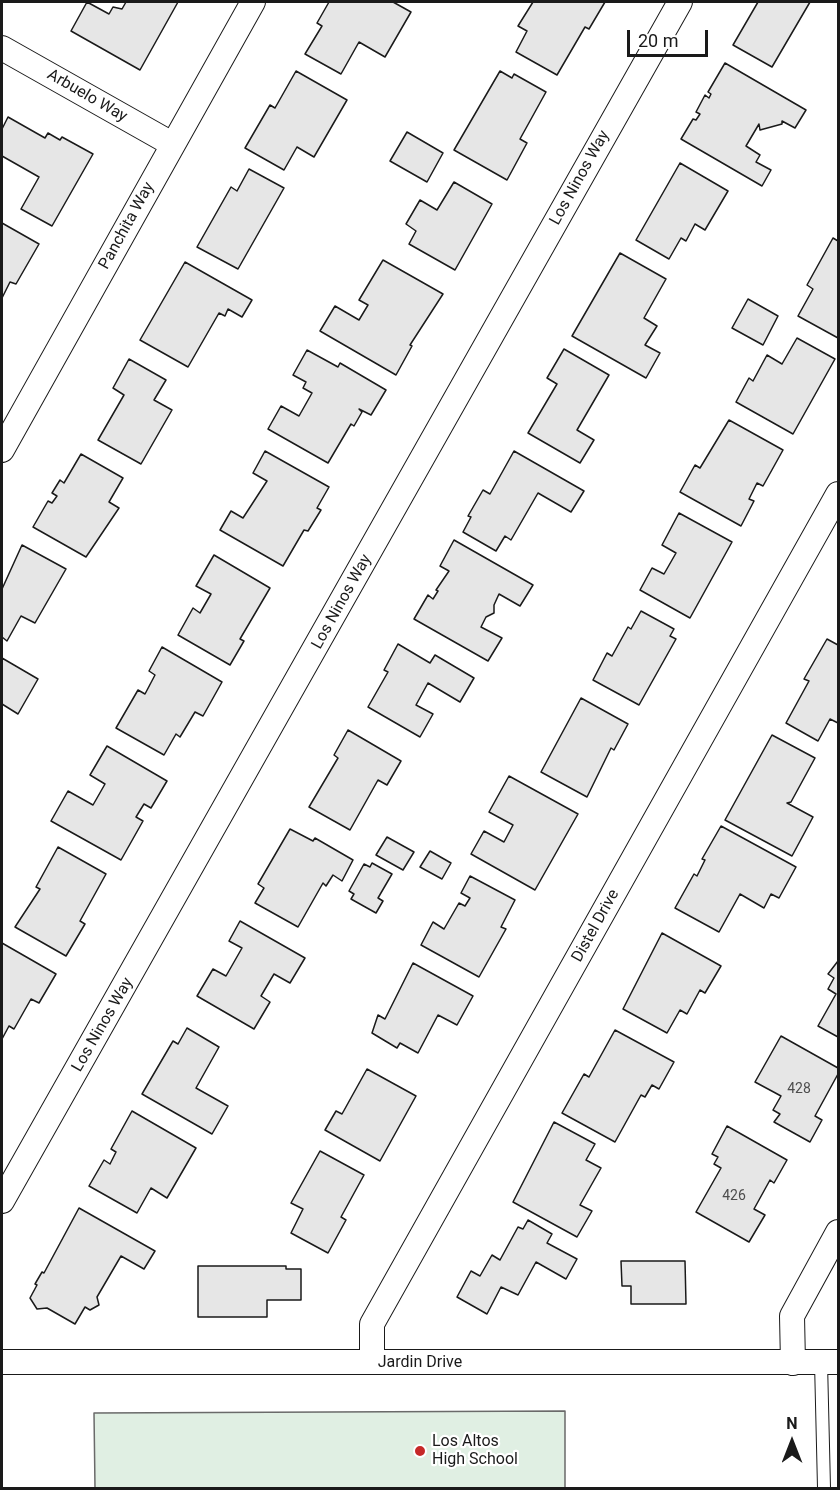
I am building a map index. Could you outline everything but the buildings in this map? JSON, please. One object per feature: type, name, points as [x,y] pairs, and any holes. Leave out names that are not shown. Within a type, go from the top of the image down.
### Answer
[{"type":"street","name":"Panchita Way","points":[[2,450],[253,2]]},
{"type":"street","name":"Los Ninos Way","points":[[2,1201],[680,2]]},
{"type":"street","name":"Arbuelo Way","points":[[2,48],[172,144]]},
{"type":"street","name":"Distel Drive","points":[[372,1362],[372,1324],[838,494]]},
{"type":"street","points":[[792,1363],[792,1316],[838,1232]]},
{"type":"street","name":"Jardin Drive","points":[[2,1362],[830,1362]]},
{"type":"lane","points":[[824,1488],[830,1362]]},
{"type":"green space","points":[[565,1411],[565,1488],[95,1488],[94,1413]]},
{"type":"place","name":"Los Altos High School","points":[[420,1451]]}]
